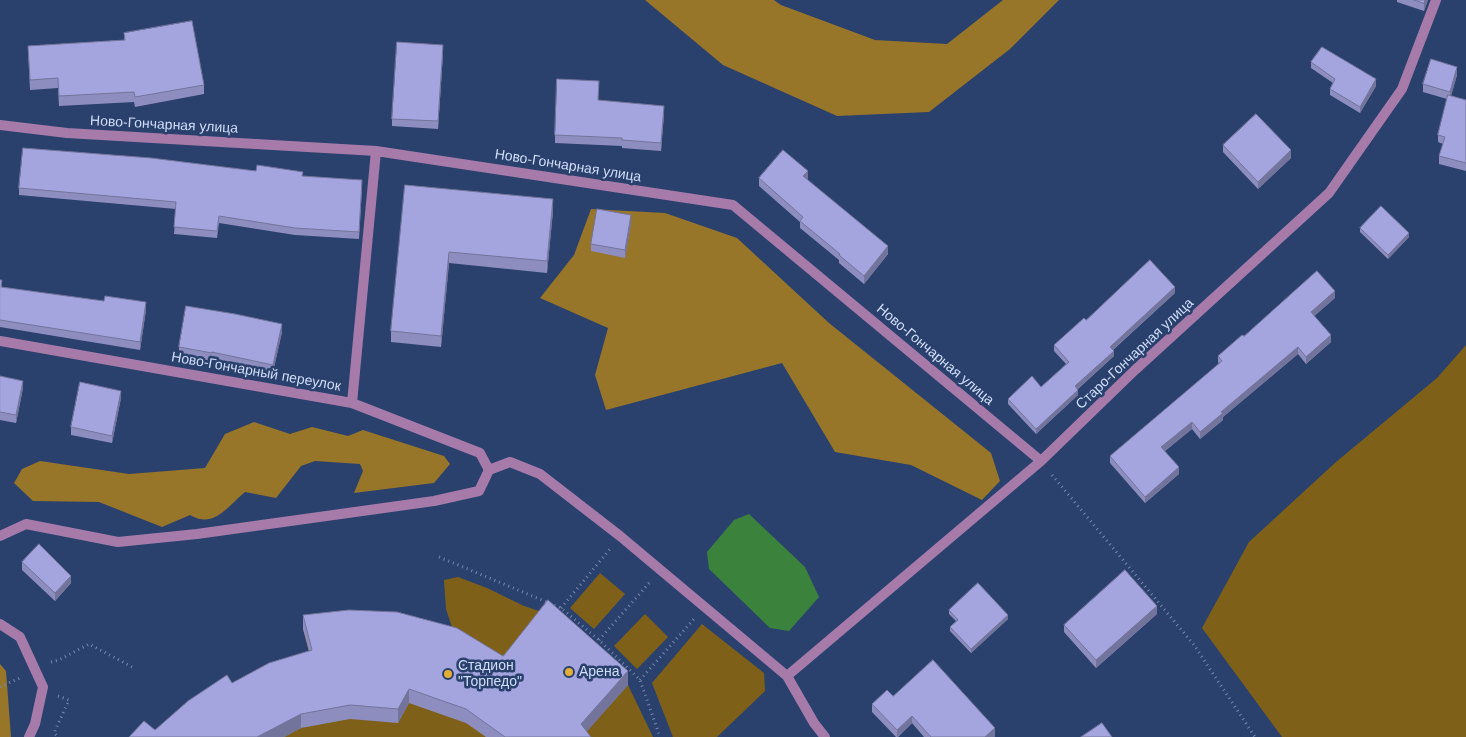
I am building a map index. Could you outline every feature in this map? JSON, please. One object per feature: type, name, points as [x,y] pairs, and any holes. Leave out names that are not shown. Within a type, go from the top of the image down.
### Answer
[{"type":"street","name":"Старо-Гончарная улица","points":[[787,676],[1041,461],[1150,357],[1329,193],[1402,89],[1436,0]]},
{"type":"street","name":"Ново-Гончарная улица","points":[[0,125],[67,133],[376,152],[733,205],[1041,461]]},
{"type":"street","points":[[352,403],[376,152]]},
{"type":"street","name":"Ново-Гончарный переулок","points":[[0,341],[352,403],[480,453],[489,470]]},
{"type":"street","points":[[0,536],[26,524],[118,542],[198,534],[434,501],[479,491],[489,470],[510,462],[540,474],[620,536],[787,676],[814,723],[825,737]]},
{"type":"street","points":[[0,624],[20,637],[42,687],[35,724],[29,737]]},
{"type":"path","points":[[1041,461],[1194,645],[1255,737]]},
{"type":"path","points":[[560,608],[620,536]]},
{"type":"path","points":[[439,557],[560,608],[599,640],[640,680],[660,737]]},
{"type":"path","points":[[599,640],[661,570]]},
{"type":"path","points":[[640,680],[704,608]]},
{"type":"path","points":[[59,660],[89,644],[134,668]]},
{"type":"path","points":[[56,695],[69,700],[54,733],[58,737]]},
{"type":"shaded area","points":[[645,0],[774,0],[781,5],[875,40],[947,44],[1003,0],[1059,0],[1010,49],[929,112],[837,116],[723,65]]},
{"type":"shaded area","points":[[591,209],[665,213],[737,238],[829,323],[991,453],[1000,481],[982,500],[911,465],[835,452],[782,363],[606,410],[595,375],[608,328],[540,298],[574,255]]},
{"type":"shaded area","points":[[1466,345],[1466,737],[1282,737],[1202,628],[1249,542],[1336,462],[1437,378]]},
{"type":"shaded area","points":[[254,422],[290,434],[312,427],[348,436],[363,430],[444,456],[450,464],[434,483],[354,493],[363,471],[360,464],[315,461],[301,466],[276,498],[245,492],[226,510],[213,518],[199,519],[190,515],[162,527],[99,502],[33,501],[14,483],[22,469],[40,461],[129,474],[205,468],[225,434]]},
{"type":"shaded area","points":[[749,514],[805,567],[819,597],[789,631],[770,628],[709,569],[707,552],[734,520]]},
{"type":"shaded area","points":[[600,573],[625,594],[594,629],[570,608]]},
{"type":"shaded area","name":"Стадион \"Торпедо\"","points":[[458,577],[487,588],[524,606],[548,614],[628,685],[653,737],[163,737],[312,664],[303,629],[457,642],[446,609],[444,580]]},
{"type":"shaded area","points":[[645,614],[668,637],[637,669],[614,646]]},
{"type":"shaded area","points":[[702,624],[764,673],[765,691],[717,737],[673,737],[652,683]]},
{"type":"shaded area","points":[[0,664],[6,671],[11,737],[0,737]]},
{"type":"building","points":[[1414,0],[1425,0],[1424,3]]},
{"type":"building","points":[[192,21],[204,85],[135,97],[134,92],[59,96],[58,78],[30,80],[28,46],[125,40],[124,33]]},
{"type":"building","points":[[397,42],[443,45],[438,121],[392,119]]},
{"type":"building","points":[[1322,47],[1376,79],[1360,107],[1330,89],[1335,79],[1311,62]]},
{"type":"building","points":[[1431,59],[1457,67],[1450,92],[1423,84]]},
{"type":"building","points":[[557,79],[599,81],[598,100],[664,106],[661,143],[622,140],[622,138],[555,135]]},
{"type":"building","points":[[1448,95],[1466,100],[1466,163],[1439,156],[1445,137],[1438,135]]},
{"type":"building","points":[[1256,114],[1291,150],[1258,182],[1223,145]]},
{"type":"building","points":[[23,148],[151,158],[256,171],[257,165],[303,172],[302,176],[362,180],[359,232],[295,228],[219,216],[217,231],[174,227],[176,202],[19,188]]},
{"type":"building","points":[[783,150],[808,171],[803,176],[888,246],[864,276],[800,221],[803,217],[759,178]]},
{"type":"building","points":[[405,185],[553,199],[547,261],[449,252],[441,336],[391,331]]},
{"type":"building","points":[[1381,206],[1409,233],[1388,255],[1360,228]]},
{"type":"building","points":[[597,209],[631,215],[625,250],[591,244]]},
{"type":"building","points":[[1150,260],[1175,287],[1110,347],[1114,351],[1075,386],[1078,390],[1036,429],[1008,399],[1032,376],[1041,387],[1069,362],[1054,345],[1084,318],[1086,320]]},
{"type":"building","points":[[1317,271],[1335,291],[1311,312],[1331,335],[1306,357],[1298,347],[1200,432],[1192,422],[1161,447],[1179,467],[1145,497],[1110,456],[1222,361],[1218,356],[1242,335],[1244,336]]},
{"type":"building","points":[[0,280],[2,280],[1,287],[104,301],[105,296],[146,302],[140,342],[0,320]]},
{"type":"building","points":[[186,306],[282,324],[273,365],[179,347]]},
{"type":"building","points":[[0,376],[23,381],[16,415],[0,412]]},
{"type":"building","points":[[80,382],[121,391],[112,436],[71,427]]},
{"type":"building","points":[[39,544],[71,576],[55,593],[22,562]]},
{"type":"building","points":[[1125,570],[1157,606],[1096,660],[1064,625]]},
{"type":"building","points":[[978,583],[1008,615],[971,649],[950,627],[958,620],[949,610]]},
{"type":"building","name":"Стадион \"Торпедо\"","points":[[548,600],[628,671],[581,724],[591,737],[505,737],[466,709],[409,689],[398,709],[350,705],[301,714],[257,737],[129,737],[144,721],[155,730],[188,701],[227,675],[232,683],[269,663],[312,650],[303,615],[349,610],[397,612],[457,628],[503,656]]},
{"type":"building","points":[[933,660],[995,728],[985,737],[931,737],[912,716],[897,730],[872,704],[887,690],[893,696]]},
{"type":"building","points":[[1102,723],[1112,737],[1081,737]]},
{"type":"place","name":"Арена","points":[[569,672]]},
{"type":"place","name":"Стадион \"Торпедо\"","points":[[448,674]]}]
